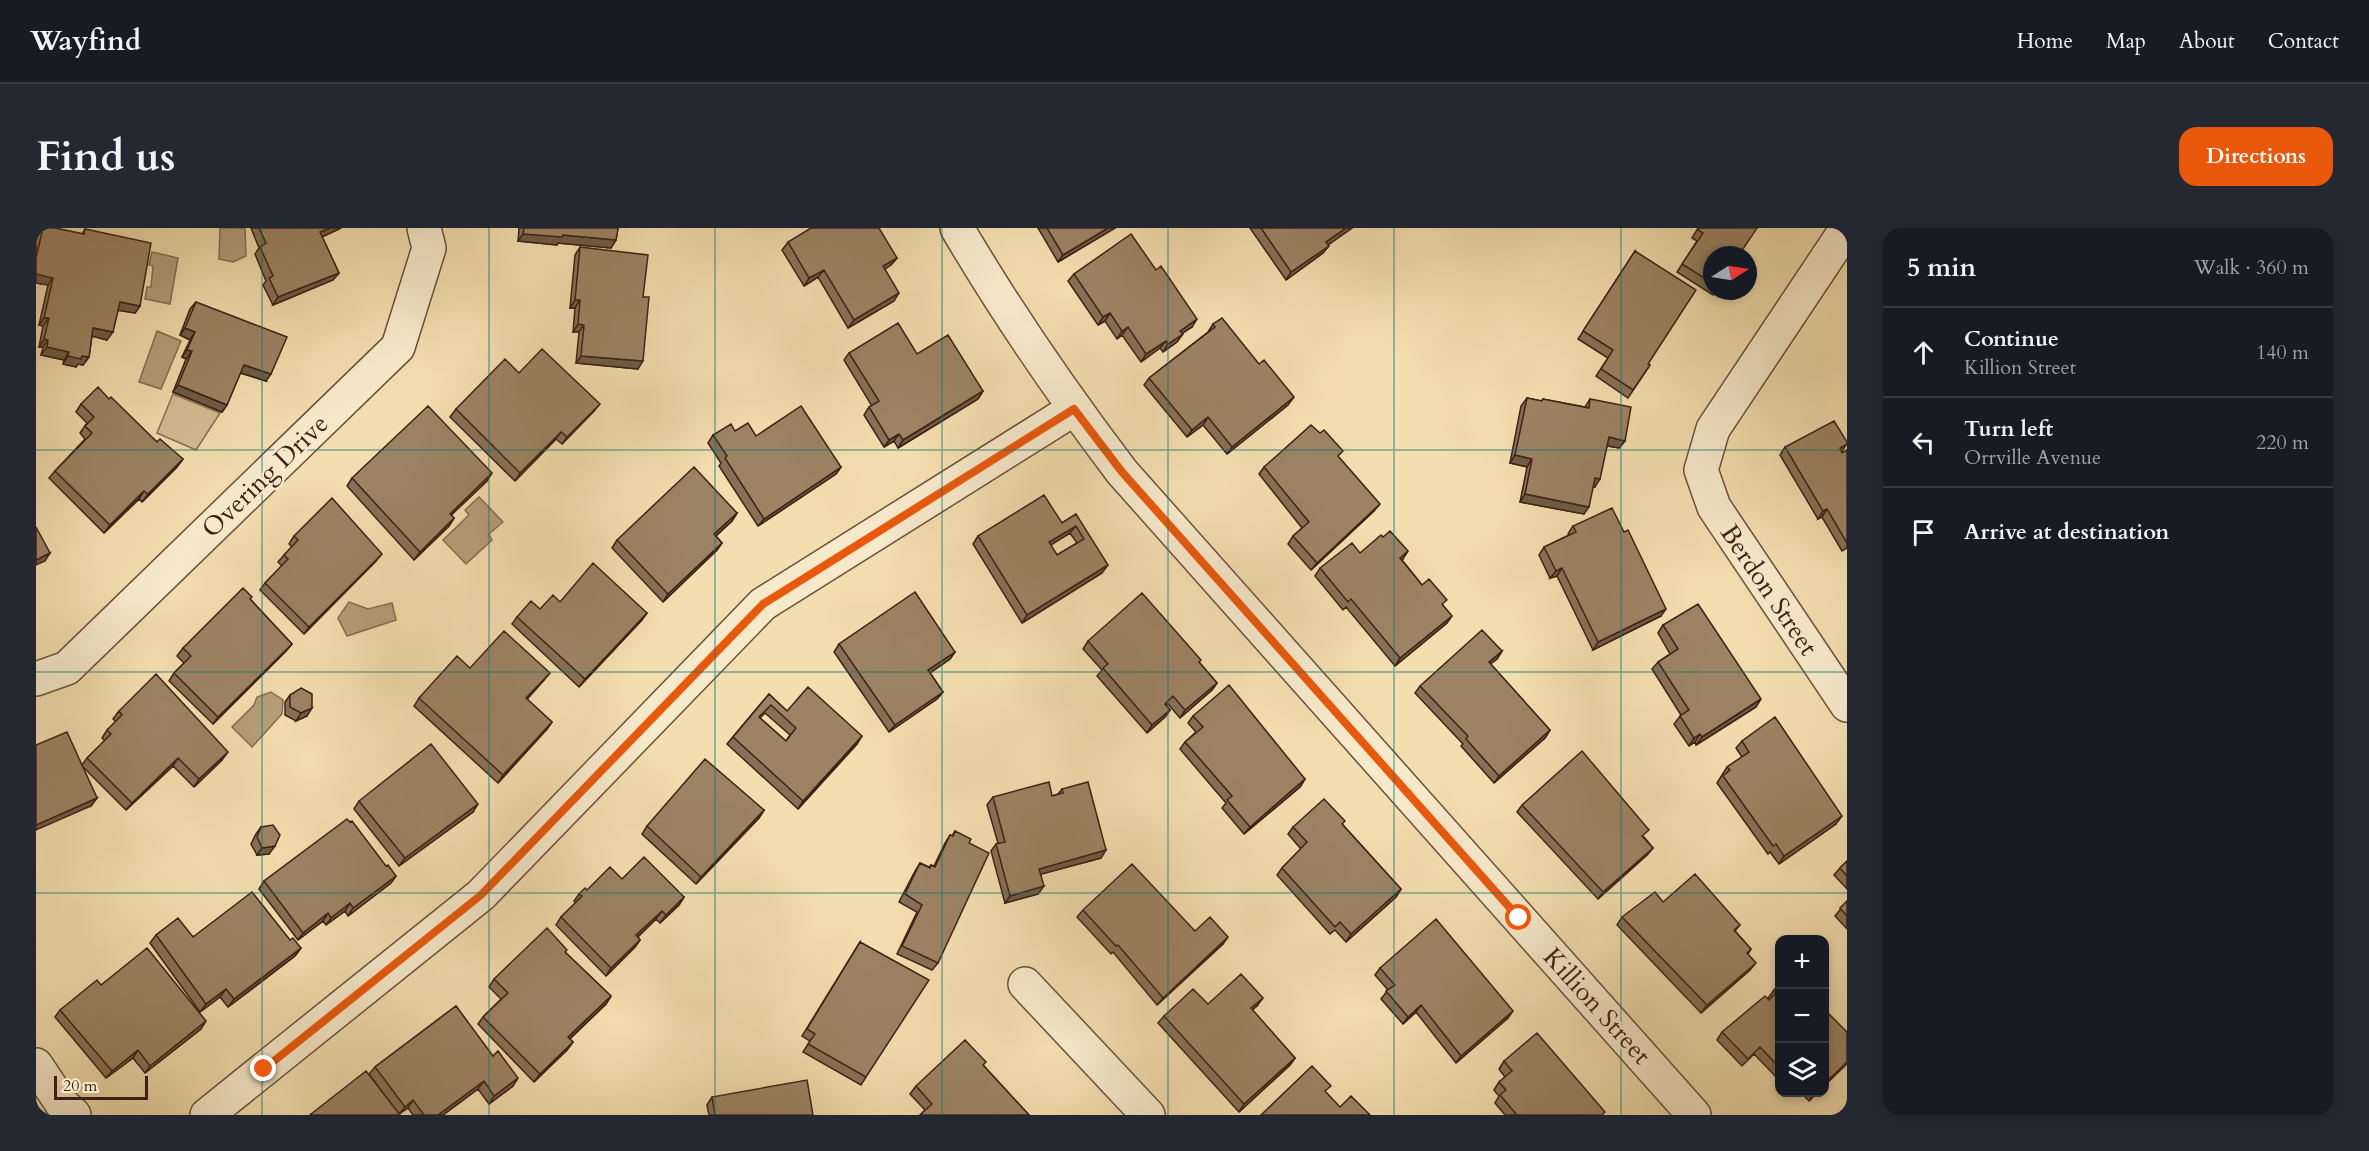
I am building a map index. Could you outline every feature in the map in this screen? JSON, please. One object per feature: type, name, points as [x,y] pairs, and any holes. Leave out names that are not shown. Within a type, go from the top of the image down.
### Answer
[{"type":"street","name":"Overing Drive","points":[[36,679],[67,668],[398,347],[429,248],[424,228]]},
{"type":"street","name":"Killion Street","points":[[957,228],[1000,300],[1074,409],[1122,472],[1694,1115]]},
{"type":"street","name":"Berdon Street","points":[[1847,228],[1713,429],[1701,470],[1714,507],[1847,705]]},
{"type":"street","points":[[207,1115],[481,895],[763,604],[1074,409]]},
{"type":"street","points":[[1025,984],[1148,1115]]},
{"type":"street","points":[[36,1065],[62,1104],[74,1115]]},
{"type":"shaded area","points":[[220,228],[245,228],[246,256],[233,262],[219,259]]},
{"type":"shaded area","points":[[152,252],[178,258],[170,304],[145,299],[147,287],[151,287],[153,266],[149,265]]},
{"type":"shaded area","points":[[157,331],[181,341],[161,389],[139,382]]},
{"type":"shaded area","points":[[173,394],[220,413],[196,450],[157,433]]},
{"type":"shaded area","points":[[479,497],[503,522],[489,534],[492,540],[466,564],[443,540],[469,515],[465,510]]},
{"type":"shaded area","points":[[349,602],[368,609],[392,603],[396,620],[347,636],[338,618]]},
{"type":"shaded area","points":[[271,692],[283,700],[282,714],[252,747],[232,727],[254,705],[257,697]]},
{"type":"building","points":[[43,228],[84,234],[85,229],[151,243],[140,306],[120,302],[113,332],[93,328],[89,357],[82,356],[81,359],[68,356],[69,352],[47,347],[48,340],[44,339],[49,318],[44,318],[53,278],[36,274],[36,258]]},
{"type":"building","points":[[259,228],[330,228],[320,232],[339,273],[278,297],[269,278],[273,276],[260,247],[266,243]]},
{"type":"building","points":[[524,228],[618,228],[616,240],[523,234]]},
{"type":"building","points":[[811,228],[879,228],[897,258],[883,266],[899,293],[854,320],[824,270],[809,278],[788,242]]},
{"type":"building","points":[[1047,228],[1108,228],[1063,255]]},
{"type":"building","points":[[1261,228],[1346,228],[1326,242],[1329,246],[1291,272]]},
{"type":"building","points":[[1699,228],[1757,228],[1745,246],[1703,246],[1703,277],[1682,264],[1703,233],[1698,230]]},
{"type":"building","points":[[1131,234],[1156,270],[1161,266],[1197,319],[1180,331],[1183,334],[1168,344],[1166,341],[1146,354],[1128,327],[1122,331],[1110,313],[1103,317],[1074,274]]},
{"type":"building","points":[[580,247],[648,255],[643,297],[649,297],[643,361],[581,356],[584,325],[578,324],[580,300],[575,300]]},
{"type":"building","points":[[1635,251],[1696,290],[1633,390],[1601,369],[1613,350],[1583,331]]},
{"type":"building","points":[[196,302],[287,337],[271,374],[244,365],[227,405],[178,385],[192,351],[187,350],[195,332],[185,328]]},
{"type":"building","points":[[1222,318],[1259,364],[1264,360],[1294,397],[1232,447],[1208,417],[1192,430],[1149,378],[1215,327],[1213,324]]},
{"type":"building","points":[[898,323],[917,354],[948,335],[983,391],[903,440],[899,434],[889,440],[869,407],[879,401],[849,353]]},
{"type":"building","points":[[542,349],[600,404],[567,437],[561,432],[520,473],[456,409],[505,359],[519,373]]},
{"type":"building","points":[[98,387],[157,442],[160,439],[183,459],[148,494],[144,491],[110,525],[55,471],[92,433],[85,426],[94,417],[81,404]]},
{"type":"building","points":[[1527,398],[1589,408],[1590,399],[1631,407],[1625,441],[1609,437],[1600,479],[1595,478],[1589,507],[1525,494],[1532,459],[1515,455]]},
{"type":"building","points":[[428,406],[492,473],[450,514],[454,518],[420,552],[352,478]]},
{"type":"building","points":[[801,406],[841,467],[764,519],[713,435],[731,424],[735,431],[748,423],[756,436]]},
{"type":"building","points":[[1834,421],[1847,442],[1840,448],[1842,453],[1847,450],[1847,543],[1827,509],[1823,511],[1785,447]]},
{"type":"building","points":[[1311,425],[1320,433],[1324,430],[1343,451],[1338,456],[1380,504],[1317,563],[1293,536],[1309,522],[1264,467]]},
{"type":"building","points":[[694,467],[737,513],[714,534],[722,543],[668,594],[617,540]]},
{"type":"building","points":[[1044,495],[1062,523],[1076,514],[1108,565],[1027,615],[978,536]],"holes":[[[1076,526],[1084,539],[1057,555],[1049,542]]]},
{"type":"building","points":[[332,498],[382,554],[309,627],[265,583],[288,559],[284,555],[298,540],[294,536]]},
{"type":"building","points":[[1612,508],[1624,532],[1628,530],[1666,609],[1598,642],[1562,568],[1556,571],[1544,547],[1576,532],[1573,526]]},
{"type":"building","points":[[36,527],[50,553],[36,560]]},
{"type":"building","points":[[1390,531],[1408,551],[1400,558],[1422,585],[1429,579],[1447,600],[1442,604],[1452,616],[1400,658],[1351,599],[1348,602],[1320,568],[1352,543],[1360,553],[1381,535],[1383,537]]},
{"type":"building","points":[[593,563],[647,613],[585,679],[517,617],[531,601],[540,609],[553,595],[560,602]]},
{"type":"building","points":[[243,588],[252,597],[250,599],[292,644],[218,717],[174,673],[191,656],[183,648]]},
{"type":"building","points":[[915,592],[955,652],[928,670],[943,692],[895,725],[839,644]]},
{"type":"building","points":[[1142,593],[1201,660],[1199,662],[1217,683],[1185,710],[1173,696],[1165,704],[1170,710],[1152,725],[1103,668],[1108,664],[1088,641]]},
{"type":"building","points":[[1698,604],[1761,699],[1702,737],[1700,734],[1694,738],[1680,716],[1689,710],[1658,662],[1678,649],[1663,625]]},
{"type":"building","points":[[1482,630],[1502,651],[1489,662],[1550,730],[1499,776],[1466,739],[1468,736],[1420,686]]},
{"type":"building","points":[[504,631],[550,673],[526,698],[552,722],[503,775],[419,698],[457,656],[470,668]]},
{"type":"building","points":[[156,674],[228,752],[199,779],[178,758],[132,803],[87,758],[111,734],[107,730],[122,715],[119,711]]},
{"type":"building","points":[[1229,685],[1305,779],[1250,827],[1227,800],[1232,796],[1185,742],[1203,727],[1193,716]]},
{"type":"building","points":[[808,687],[862,736],[803,801],[733,737],[769,694],[787,711]],"holes":[[[771,705],[796,728],[786,741],[759,717]]]},
{"type":"building","points":[[301,688],[312,694],[312,708],[301,713],[290,707],[290,695]]},
{"type":"building","points":[[1775,717],[1842,816],[1784,856],[1776,844],[1773,846],[1723,776],[1730,770],[1727,767],[1749,752],[1742,741]]},
{"type":"building","points":[[67,732],[97,798],[36,825],[36,745]]},
{"type":"building","points":[[431,744],[478,804],[405,858],[359,801]]},
{"type":"building","points":[[1582,751],[1649,830],[1642,836],[1653,848],[1603,892],[1522,805]]},
{"type":"building","points":[[705,759],[764,810],[701,877],[647,826]]},
{"type":"building","points":[[1049,782],[1052,796],[1063,793],[1062,789],[1088,782],[1106,850],[1039,869],[1044,886],[1010,896],[996,844],[1005,842],[993,797]]},
{"type":"building","points":[[1324,799],[1345,821],[1342,824],[1401,889],[1351,934],[1340,922],[1335,927],[1282,868],[1307,842],[1293,827]]},
{"type":"building","points":[[347,819],[352,821],[396,876],[353,908],[350,903],[331,918],[328,913],[303,933],[264,881]]},
{"type":"building","points":[[273,825],[280,835],[275,846],[262,848],[257,837],[261,827]]},
{"type":"building","points":[[955,831],[971,839],[969,843],[989,853],[938,963],[902,946],[922,905],[905,894],[920,863],[930,868],[931,865],[935,867],[950,835],[953,836]]},
{"type":"building","points":[[644,857],[684,897],[666,915],[662,911],[636,935],[640,940],[611,968],[561,917],[582,896],[579,894],[585,888],[587,890],[610,867],[622,879]]},
{"type":"building","points":[[1847,861],[1847,876],[1840,868]]},
{"type":"building","points":[[1132,864],[1195,931],[1210,917],[1228,937],[1163,998],[1118,945],[1116,946],[1083,910]]},
{"type":"building","points":[[1695,874],[1740,925],[1734,930],[1751,949],[1747,953],[1756,963],[1707,1005],[1622,917],[1655,892],[1663,902]]},
{"type":"building","points":[[252,892],[290,940],[293,938],[301,948],[234,999],[226,989],[206,1004],[156,935],[178,918],[193,937]]},
{"type":"building","points":[[1847,901],[1847,916],[1840,908]]},
{"type":"building","points":[[1436,919],[1513,1011],[1461,1056],[1421,1005],[1408,1017],[1386,991],[1395,985],[1380,968]]},
{"type":"building","points":[[547,928],[567,950],[565,952],[611,996],[568,1037],[573,1042],[540,1074],[483,1017],[508,993],[494,979]]},
{"type":"building","points":[[860,942],[929,980],[866,1077],[808,1044],[815,1034],[807,1029]]},
{"type":"building","points":[[147,948],[206,1021],[150,1066],[138,1050],[112,1071],[60,1010],[97,980],[101,985]]},
{"type":"building","points":[[1241,974],[1263,998],[1251,1008],[1295,1058],[1244,1104],[1164,1016],[1193,989],[1208,1004]]},
{"type":"building","points":[[1775,994],[1775,1063],[1760,1047],[1748,1059],[1722,1032],[1765,996],[1769,1000]]},
{"type":"building","points":[[456,1006],[493,1056],[498,1051],[518,1078],[494,1096],[484,1081],[438,1115],[424,1115],[413,1100],[405,1107],[375,1067]]},
{"type":"building","points":[[1829,1014],[1847,1032],[1847,1062],[1829,1079]]},
{"type":"building","points":[[1537,1033],[1605,1112],[1602,1115],[1517,1115],[1500,1095],[1506,1090],[1499,1082],[1512,1071],[1504,1061]]},
{"type":"building","points":[[965,1040],[986,1062],[983,1065],[1029,1115],[921,1114],[932,1104],[916,1086]]},
{"type":"building","points":[[1312,1066],[1331,1086],[1325,1091],[1340,1107],[1351,1096],[1370,1115],[1261,1115]]},
{"type":"building","points":[[366,1071],[400,1115],[311,1115],[311,1114]]},
{"type":"building","points":[[807,1080],[813,1115],[715,1115],[712,1097]]},
{"type":"route","points":[[264,1069],[481,895],[763,604],[1074,409],[1122,472],[1519,918]]}]
